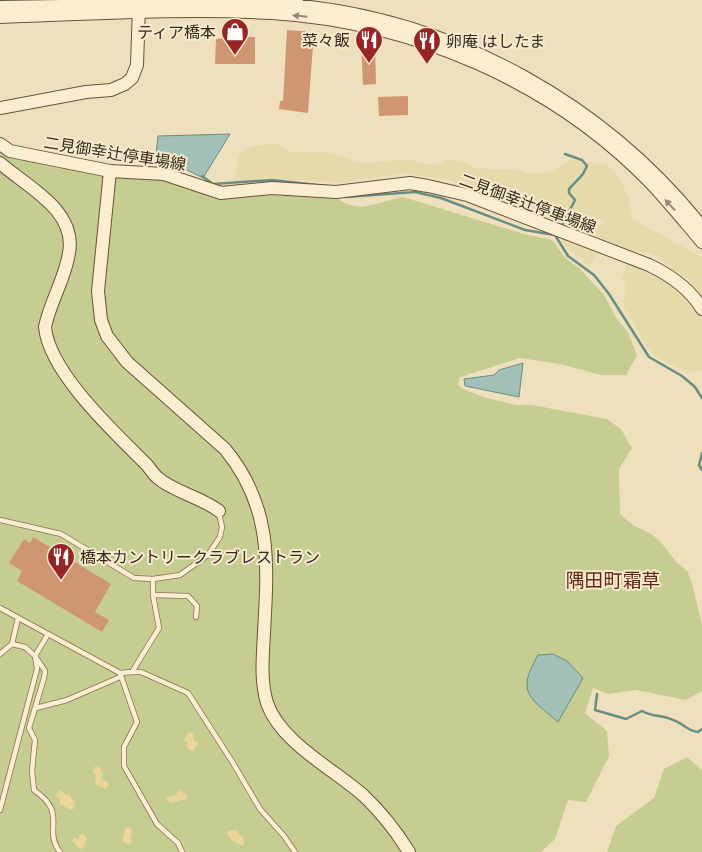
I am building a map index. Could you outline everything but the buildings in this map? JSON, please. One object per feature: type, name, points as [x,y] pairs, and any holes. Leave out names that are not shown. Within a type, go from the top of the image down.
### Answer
[{"type":"street","points":[[0,7],[236,3],[301,6],[341,11],[424,31],[488,58],[572,106],[629,149],[661,179],[702,227]]},
{"type":"street","points":[[0,108],[86,92],[111,90],[125,84],[132,78],[137,65],[139,5]]},
{"type":"street","points":[[0,17],[139,5],[272,13],[327,19],[421,40],[456,54],[524,88],[584,126],[650,182],[702,242]]},
{"type":"street","name":"二見御幸辻停車場線","points":[[0,144],[10,151],[110,171],[164,174],[221,193],[272,188],[336,192],[410,183],[466,195],[665,273],[695,297],[702,309]]},
{"type":"street","points":[[0,163],[53,206],[64,222],[68,232],[69,254],[45,327],[46,338],[53,357],[81,394],[158,479],[209,504],[219,511]]},
{"type":"street","points":[[110,171],[98,292],[101,320],[108,336],[127,362],[225,449],[238,465],[253,492],[266,537],[267,571],[262,674],[268,705],[274,718],[289,735],[380,812],[398,833],[409,852]]},
{"type":"lane","points":[[0,520],[61,534],[134,578],[153,579],[180,575],[208,555],[221,532],[222,518],[219,511]]},
{"type":"lane","points":[[132,672],[159,628],[153,596],[153,579]]},
{"type":"lane","points":[[153,596],[188,596],[197,606],[196,617]]},
{"type":"lane","points":[[0,608],[120,675],[137,722],[124,747],[124,766],[157,824],[178,843],[182,852]]},
{"type":"lane","points":[[0,654],[12,644],[18,618]]},
{"type":"lane","points":[[0,810],[37,669],[35,656],[48,634]]},
{"type":"lane","points":[[12,644],[24,647],[35,656],[45,671],[29,728],[36,740],[32,771],[34,790],[48,801],[55,817],[52,836],[60,852]]},
{"type":"lane","points":[[36,708],[67,700],[120,675],[132,672],[141,672],[188,693],[260,809],[296,852]]},
{"type":"shaded area","points":[[277,143],[291,152],[325,152],[361,163],[410,159],[420,163],[437,165],[446,159],[462,161],[475,168],[518,170],[527,174],[549,173],[571,159],[607,165],[620,178],[629,199],[632,219],[702,257],[702,296],[689,280],[651,253],[627,251],[593,234],[604,220],[562,216],[559,222],[448,180],[405,173],[341,183],[269,178],[234,181],[239,155],[252,146]]},
{"type":"shaded area","points":[[558,234],[602,247],[590,266],[567,248]]},
{"type":"shaded area","points":[[629,260],[660,273],[691,300],[702,319],[702,370],[687,373],[654,355],[645,345],[630,316],[623,307],[626,283],[621,281]]},
{"type":"green space","points":[[0,150],[48,166],[88,172],[153,176],[232,197],[293,194],[336,198],[349,205],[363,207],[403,197],[524,234],[552,240],[565,258],[579,268],[604,295],[617,319],[628,332],[637,355],[626,375],[601,375],[560,364],[520,358],[460,377],[458,385],[483,397],[516,405],[532,405],[607,419],[621,429],[632,448],[619,469],[620,514],[634,526],[650,533],[661,542],[676,562],[687,571],[692,583],[702,625],[702,691],[686,700],[636,690],[608,694],[593,688],[585,713],[607,731],[609,756],[586,802],[568,800],[555,839],[541,852],[0,852]]},
{"type":"green space","points":[[687,757],[702,770],[702,852],[607,852],[616,826],[654,798],[664,769]]},
{"type":"sand","points":[[189,732],[193,733],[194,741],[198,743],[193,751],[187,748],[188,743],[184,739]]},
{"type":"sand","points":[[99,766],[103,773],[102,779],[109,784],[106,789],[95,784],[96,775],[92,770]]},
{"type":"sand","points":[[60,790],[66,795],[70,794],[75,804],[74,809],[69,809],[60,804],[60,799],[55,796]]},
{"type":"sand","points":[[178,790],[187,795],[187,799],[171,803],[167,801],[167,797],[176,795]]},
{"type":"sand","points":[[126,827],[131,828],[132,832],[130,838],[132,841],[128,845],[122,841]]},
{"type":"sand","points":[[236,830],[243,838],[244,846],[234,842],[227,834],[229,831]]},
{"type":"sand","points":[[83,834],[87,838],[80,850],[72,840],[75,838],[79,840],[79,836]]},
{"type":"water","points":[[230,134],[203,178],[187,170],[155,163],[158,136]]},
{"type":"water","points":[[523,363],[519,397],[465,386],[464,379],[494,375],[499,370]]},
{"type":"water","points":[[553,654],[567,661],[583,678],[558,722],[533,700],[527,686],[531,668],[538,655]]},
{"type":"waterway","points":[[561,227],[575,200],[569,193],[569,189],[583,174],[587,166],[582,160],[565,154]]},
{"type":"waterway","points":[[202,176],[213,184],[272,180],[335,187]]},
{"type":"waterway","points":[[346,197],[415,192],[441,198],[525,230],[555,235],[568,256],[594,275],[609,294],[649,357],[682,376],[695,387],[702,398]]},
{"type":"waterway","points":[[702,453],[699,465],[702,470]]},
{"type":"waterway","points":[[597,694],[595,710],[626,719],[642,711],[669,718],[694,731],[698,732],[702,729]]},
{"type":"place","name":"ティア橋本","points":[[235,56]]},
{"type":"place","name":"菜々飯","points":[[369,64]]},
{"type":"place","name":"卵庵 はしたま","points":[[427,65]]},
{"type":"place","name":"橋本カントリークラブレストラン","points":[[61,581]]},
{"type":"district","name":"隅田町霜草","points":[[613,580]]}]
